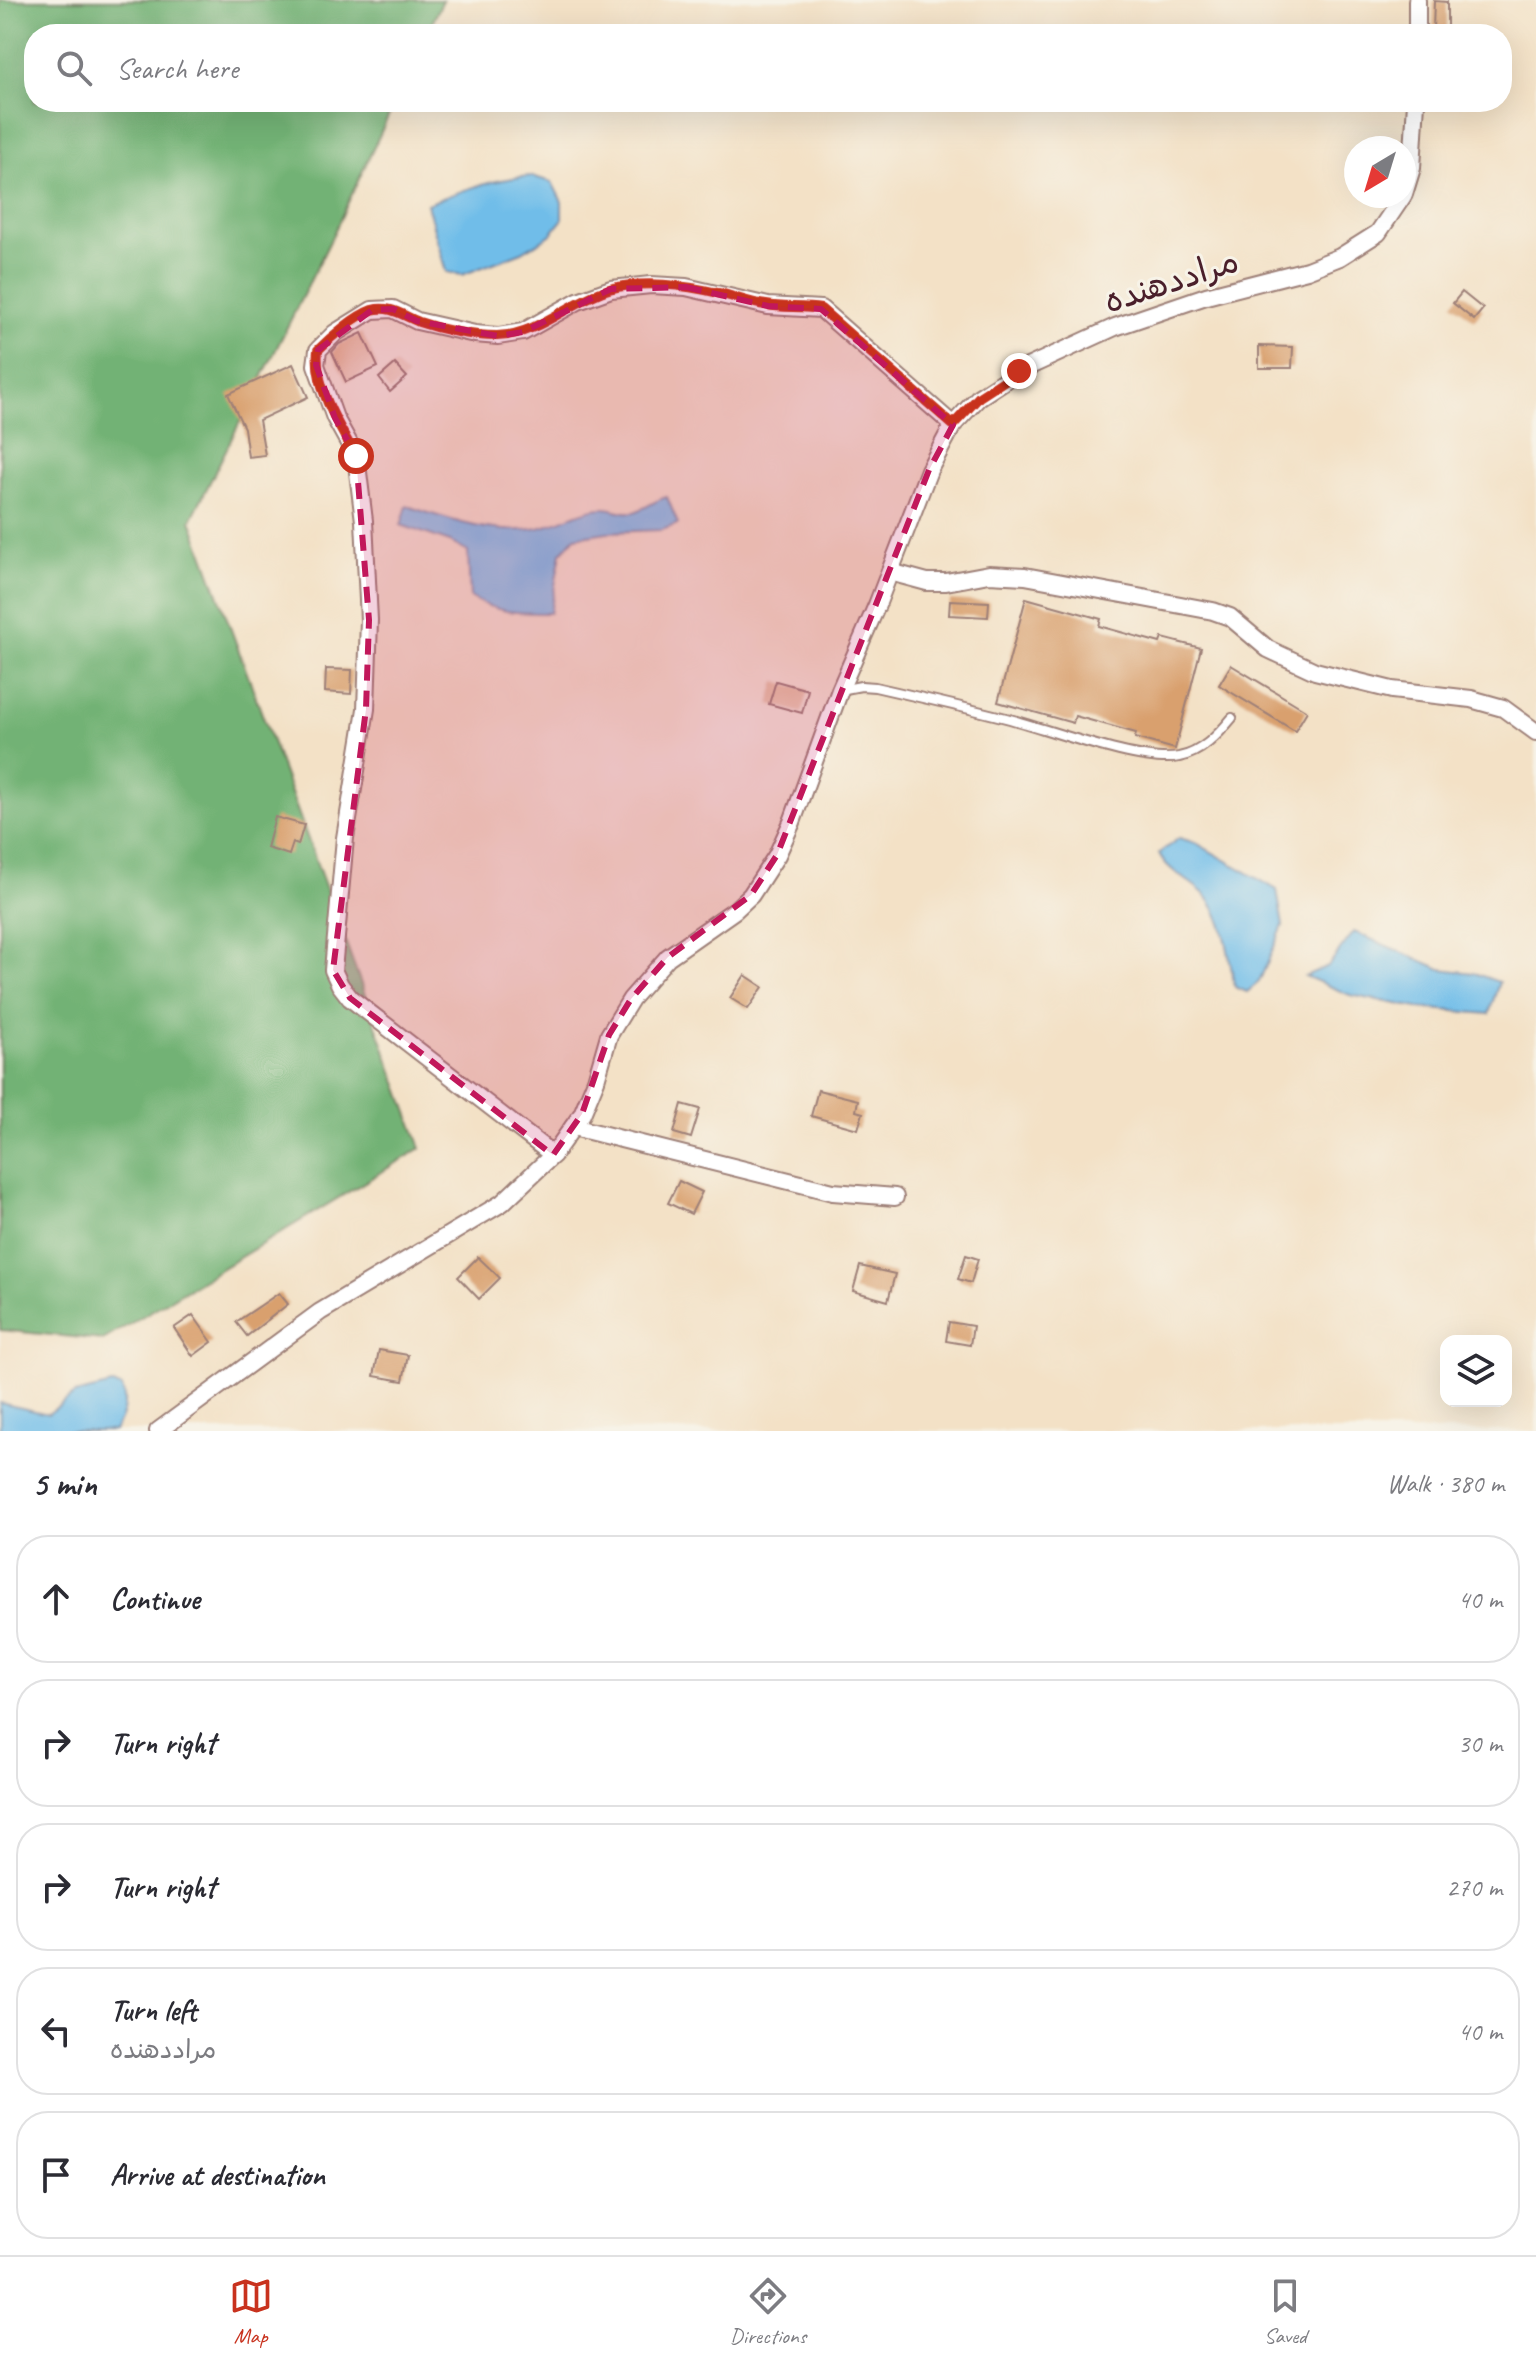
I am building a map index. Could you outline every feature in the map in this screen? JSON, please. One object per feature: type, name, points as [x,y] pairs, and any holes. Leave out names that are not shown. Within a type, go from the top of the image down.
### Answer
[{"type":"street","points":[[1417,0],[1417,24]]},
{"type":"street","name":"مراددهنده","points":[[1414,136],[1415,112]]},
{"type":"street","name":"مراددهنده","points":[[158,1431],[320,1312],[502,1203],[553,1155],[573,1127],[596,1080],[609,1035],[631,999],[668,957],[735,910],[751,895],[777,855],[929,470],[953,425],[979,397],[1019,371],[1115,327],[1206,296],[1307,270],[1340,257],[1378,233],[1395,208]]},
{"type":"street","points":[[553,1155],[350,998],[333,970],[345,838],[366,709],[369,620],[364,521],[356,456],[335,418],[316,365],[318,350],[335,333],[372,310],[393,309],[417,321],[498,336],[523,332],[578,301],[611,289],[651,285],[686,287],[768,306],[821,309],[953,425]]},
{"type":"street","points":[[890,572],[927,582],[946,582],[989,574],[1025,576],[1213,611],[1230,617],[1268,649],[1315,671],[1392,690],[1471,699],[1503,708],[1536,732]]},
{"type":"street","points":[[573,1127],[833,1192],[895,1197]]},
{"type":"lane","points":[[840,690],[875,687],[1162,758],[1180,757],[1198,749],[1213,739],[1232,718]]},
{"type":"highlighted area","points":[[686,287],[768,306],[821,309],[953,425],[929,470],[777,855],[751,895],[668,957],[631,999],[609,1035],[582,1114],[553,1155],[350,998],[333,970],[366,709],[369,620],[356,456],[335,418],[316,365],[318,350],[372,310],[393,309],[417,321],[498,336],[523,332],[611,289]]},
{"type":"green space","points":[[0,0],[443,0],[432,24],[24,24],[24,112],[390,112],[329,243],[191,520],[421,1148],[103,1340],[0,1330]]},
{"type":"water","points":[[531,176],[552,182],[562,202],[562,220],[550,235],[522,252],[462,275],[446,272],[427,204],[478,186]]},
{"type":"water","points":[[667,497],[678,524],[662,530],[607,532],[575,537],[561,553],[550,613],[499,610],[480,603],[470,597],[468,552],[450,542],[401,525],[407,506],[469,525],[517,530],[542,527],[595,509],[634,512]]},
{"type":"water","points":[[1179,838],[1196,843],[1277,890],[1283,926],[1259,982],[1247,992],[1235,987],[1226,939],[1213,906],[1200,890],[1168,866],[1159,853]]},
{"type":"water","points":[[1354,932],[1441,969],[1474,973],[1499,982],[1489,1014],[1418,1008],[1350,995],[1305,976],[1328,966]]},
{"type":"water","points":[[112,1385],[122,1387],[124,1399],[122,1415],[114,1431],[0,1431],[0,1403],[48,1414],[75,1394]]},
{"type":"building","points":[[1434,1],[1447,2],[1447,24],[1433,24]]},
{"type":"building","points":[[1462,292],[1483,309],[1474,320],[1453,303]]},
{"type":"building","points":[[362,333],[378,367],[346,382],[332,352],[339,344]]},
{"type":"building","points":[[1259,346],[1293,347],[1292,368],[1259,368]]},
{"type":"building","points":[[293,364],[308,397],[259,420],[265,455],[248,457],[244,428],[228,394]]},
{"type":"building","points":[[395,364],[407,377],[390,392],[379,378]]},
{"type":"building","points":[[1026,598],[1101,619],[1099,626],[1160,643],[1162,638],[1201,648],[1175,749],[1135,738],[1136,733],[1075,716],[1073,723],[998,702]]},
{"type":"building","points":[[950,600],[989,602],[988,617],[949,615]]},
{"type":"building","points":[[1231,665],[1307,711],[1295,731],[1219,685]]},
{"type":"building","points":[[326,669],[352,670],[351,694],[325,692]]},
{"type":"building","points":[[776,681],[808,690],[802,713],[769,704]]},
{"type":"building","points":[[275,817],[304,825],[298,845],[293,843],[289,855],[267,848]]},
{"type":"building","points":[[745,975],[763,987],[748,1009],[730,998]]},
{"type":"building","points":[[818,1090],[858,1100],[856,1111],[863,1113],[858,1129],[811,1116]]},
{"type":"building","points":[[682,1104],[700,1109],[691,1138],[674,1133]]},
{"type":"building","points":[[679,1181],[702,1192],[691,1214],[668,1203]]},
{"type":"building","points":[[966,1255],[978,1259],[971,1283],[958,1279]]},
{"type":"building","points":[[478,1257],[500,1278],[479,1299],[458,1277]]},
{"type":"building","points":[[860,1266],[895,1274],[888,1301],[853,1291]]},
{"type":"building","points":[[279,1293],[288,1304],[247,1336],[236,1322]]},
{"type":"building","points":[[193,1315],[212,1342],[193,1356],[174,1328]]},
{"type":"building","points":[[949,1322],[973,1326],[970,1345],[946,1341]]},
{"type":"building","points":[[379,1350],[408,1355],[403,1381],[374,1376]]},
{"type":"route","points":[[356,456],[335,418],[316,365],[318,350],[335,333],[372,310],[393,309],[417,321],[498,336],[523,332],[578,301],[611,289],[651,285],[720,293],[768,306],[821,309],[953,425],[979,397],[1019,371]]}]
